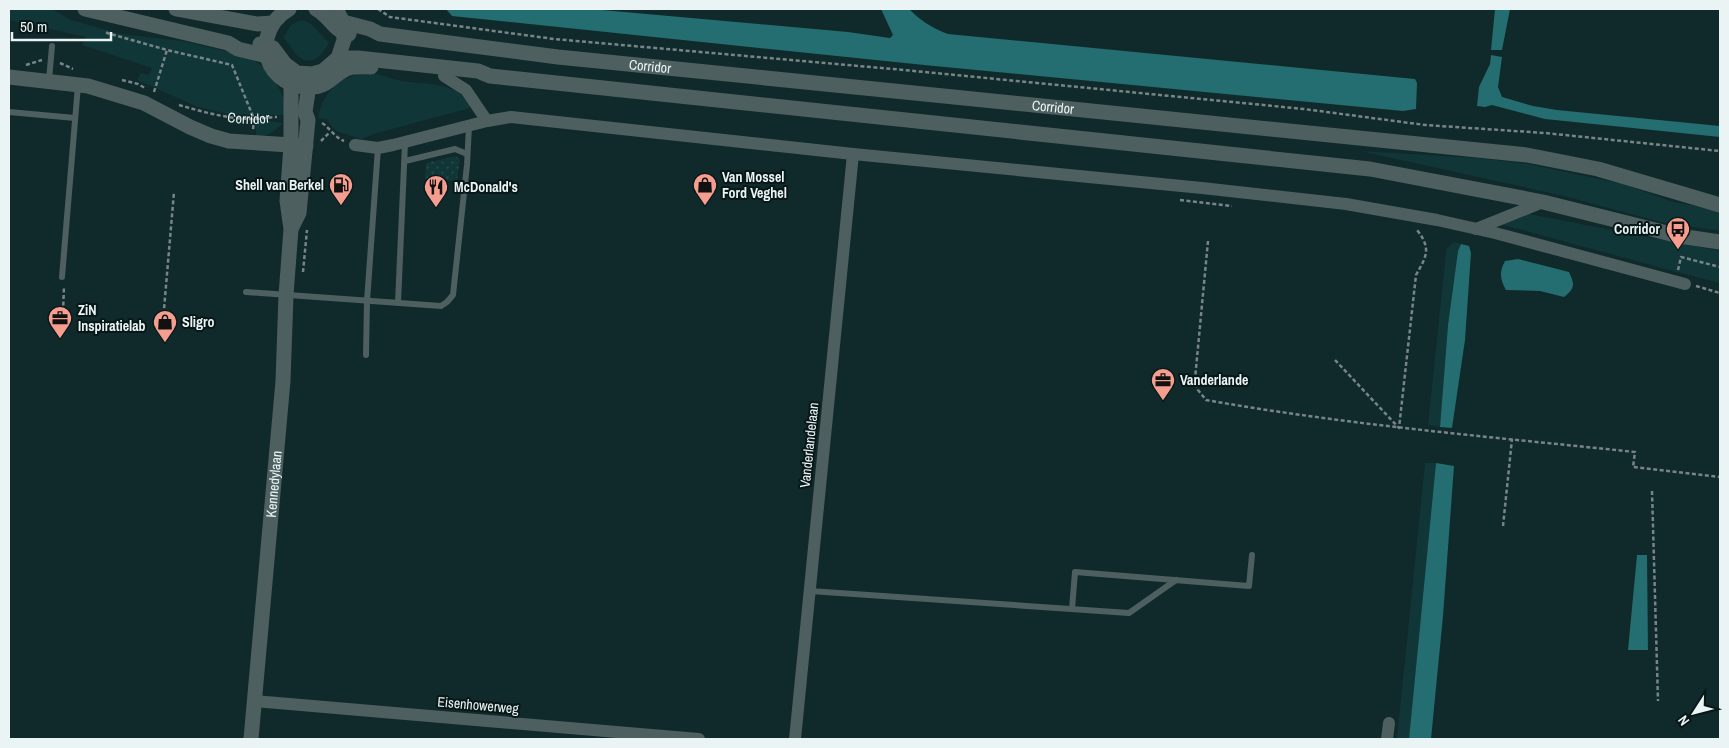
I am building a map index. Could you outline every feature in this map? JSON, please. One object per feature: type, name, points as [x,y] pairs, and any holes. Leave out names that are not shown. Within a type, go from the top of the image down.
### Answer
[{"type":"main road","points":[[85,9],[228,43],[238,49],[277,51],[290,68],[297,73],[305,75],[312,82]]},
{"type":"main road","points":[[176,9],[257,24],[273,23]]},
{"type":"main road","points":[[289,9],[282,13],[273,23],[269,32],[266,51],[270,65],[275,72],[291,84],[312,82],[324,84],[340,65],[342,47],[341,21]]},
{"type":"main road","points":[[316,9],[325,15],[335,27],[341,21]]},
{"type":"main road","name":"Corridor","points":[[341,21],[369,36],[380,34],[568,58],[1527,155],[1598,169],[1720,205]]},
{"type":"main road","name":"Corridor","points":[[340,65],[358,58],[478,71],[490,76]]},
{"type":"main road","name":"Corridor","points":[[340,65],[444,76],[477,78],[490,76],[1370,168],[1543,202],[1679,236],[1720,242]]},
{"type":"main road","name":"Corridor","points":[[9,77],[49,82],[77,78],[88,86],[144,103],[211,136],[229,140],[306,146]]},
{"type":"main road","name":"Kennedylaan","points":[[291,229],[299,213],[308,120],[314,113],[312,82]]},
{"type":"main road","name":"Kennedylaan","points":[[251,739],[282,388],[291,229],[287,201],[291,145],[291,84]]},
{"type":"street","name":"Corridor","points":[[444,76],[466,90],[487,121]]},
{"type":"street","points":[[354,145],[378,148],[487,121],[511,117],[853,154],[1193,187],[1346,204],[1476,229],[1680,282]]},
{"type":"street","name":"Vanderlandelaan","points":[[795,739],[853,154]]},
{"type":"street","points":[[1476,229],[1543,202]]},
{"type":"street","name":"Eisenhowerweg","points":[[254,701],[699,739]]},
{"type":"street","points":[[1387,739],[1389,723]]},
{"type":"lane","points":[[49,82],[52,46]]},
{"type":"lane","points":[[63,277],[77,78]]},
{"type":"lane","points":[[9,112],[75,118]]},
{"type":"lane","points":[[246,292],[441,306],[447,302],[453,295],[470,126]]},
{"type":"lane","points":[[398,303],[405,142]]},
{"type":"lane","points":[[366,355],[367,301],[378,148]]},
{"type":"lane","points":[[405,161],[455,149],[467,154]]},
{"type":"lane","points":[[1072,610],[1075,572],[1249,586],[1252,555]]},
{"type":"lane","points":[[810,591],[1129,613],[1176,580]]},
{"type":"path","name":"Corridor","points":[[378,9],[390,16],[554,39],[1285,107],[1425,125],[1545,133],[1720,150]]},
{"type":"path","points":[[108,32],[167,50],[232,65],[254,119]]},
{"type":"path","points":[[154,92],[167,50]]},
{"type":"path","points":[[24,65],[36,61],[50,61],[62,64],[77,78]]},
{"type":"path","points":[[121,80],[138,84],[161,96]]},
{"type":"path","name":"Corridor","points":[[176,104],[204,112],[237,118],[291,118]]},
{"type":"path","points":[[308,120],[324,124],[339,139],[354,145]]},
{"type":"path","points":[[163,321],[174,192]]},
{"type":"path","points":[[1171,199],[1240,206]]},
{"type":"path","points":[[1399,428],[1416,276],[1425,259],[1427,248],[1425,241],[1418,231],[1412,227]]},
{"type":"path","points":[[1208,241],[1195,379],[1198,390],[1206,400],[1399,428],[1635,452],[1633,467],[1720,477]]},
{"type":"path","points":[[1720,267],[1680,257],[1680,282],[1720,293]]},
{"type":"path","points":[[62,312],[63,277]]},
{"type":"path","points":[[1335,360],[1399,428]]},
{"type":"path","points":[[1503,526],[1512,439]]},
{"type":"path","points":[[1652,491],[1658,701]]},
{"type":"shaded area","points":[[9,9],[1720,9],[1720,739],[9,739]]},
{"type":"shaded area","points":[[9,9],[52,9],[71,20],[121,34],[182,41],[247,56],[264,67],[276,82],[285,101],[285,115],[228,114],[198,107],[137,80],[141,73],[149,75],[152,68],[82,45],[86,37],[9,20]]},
{"type":"shaded area","points":[[300,20],[309,22],[329,42],[321,55],[308,61],[298,56],[283,38],[291,25]]},
{"type":"shaded area","points":[[361,74],[379,74],[400,81],[442,86],[459,93],[470,108],[361,139],[336,131],[326,119],[318,118],[323,102],[332,88],[338,83]]},
{"type":"shaded area","points":[[261,120],[283,123],[271,133],[256,136],[256,125]]},
{"type":"shaded area","points":[[1360,151],[1477,158],[1528,164],[1623,184],[1670,201],[1720,211],[1720,231],[1661,222],[1564,196]]},
{"type":"shaded area","points":[[456,156],[460,160],[457,180],[425,179],[426,163]]},
{"type":"shaded area","points":[[1529,214],[1720,251],[1720,283],[1500,224]]},
{"type":"shaded area","points":[[1454,242],[1461,244],[1458,251],[1448,325],[1440,427],[1428,425],[1446,253],[1447,248]]},
{"type":"shaded area","points":[[1425,463],[1436,463],[1409,739],[1397,739]]},
{"type":"water","points":[[446,9],[591,9],[848,32],[890,38],[893,35],[881,9],[909,9],[927,24],[948,34],[1415,79],[1417,83],[1416,109],[1403,111],[924,65],[452,16]]},
{"type":"water","points":[[1495,9],[1510,9],[1502,50],[1491,50]]},
{"type":"water","points":[[1491,55],[1502,57],[1498,87],[1502,97],[1533,106],[1557,110],[1720,126],[1720,137],[1545,119],[1492,105],[1485,107],[1477,106],[1479,87],[1490,64]]},
{"type":"water","points":[[1461,244],[1469,246],[1471,253],[1465,340],[1452,428],[1440,427],[1448,325],[1458,251]]},
{"type":"water","points":[[1518,259],[1569,272],[1573,283],[1572,289],[1564,297],[1540,291],[1506,290],[1501,276],[1503,265],[1505,261]]},
{"type":"water","points":[[1436,463],[1454,466],[1443,616],[1431,739],[1409,739]]},
{"type":"water","points":[[1637,555],[1647,555],[1648,650],[1628,650]]},
{"type":"place","name":"Shell van Berkel","points":[[341,206]]},
{"type":"place","name":"Van Mossel Ford Veghel","points":[[705,206]]},
{"type":"place","name":"McDonald's","points":[[436,208]]},
{"type":"place","name":"Corridor","points":[[1678,250]]},
{"type":"place","name":"ZiN Inspiratielab","points":[[60,339]]},
{"type":"place","name":"Sligro","points":[[165,343]]},
{"type":"place","name":"Vanderlande","points":[[1163,401]]}]
